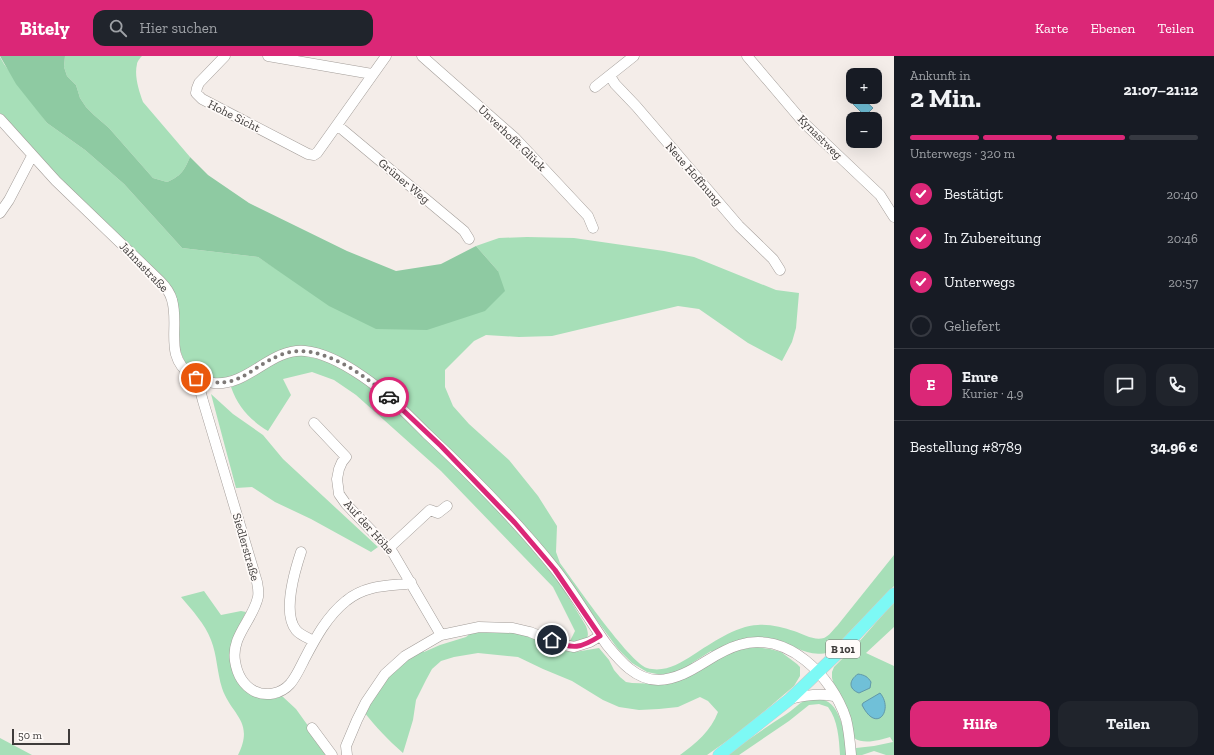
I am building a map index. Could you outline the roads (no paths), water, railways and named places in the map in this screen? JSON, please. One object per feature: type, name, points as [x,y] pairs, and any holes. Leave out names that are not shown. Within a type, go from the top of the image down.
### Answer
[{"type":"main road","name":"B 101","points":[[719,755],[790,699],[850,641],[894,594]]},
{"type":"street","name":"Hohe Sicht","points":[[225,56],[196,88],[196,93],[202,99],[314,156],[337,125]]},
{"type":"street","points":[[268,56],[372,74]]},
{"type":"street","points":[[337,125],[386,56]]},
{"type":"street","name":"Unverhofft Glück","points":[[422,56],[529,152],[588,216],[593,228]]},
{"type":"street","points":[[595,87],[634,56]]},
{"type":"street","name":"Kynastweg","points":[[747,56],[804,123],[880,195],[894,217]]},
{"type":"street","name":"Neue Hoffnung","points":[[610,76],[615,84],[738,226],[773,259],[780,270]]},
{"type":"street","name":"Jahnastraße","points":[[0,119],[32,156],[70,195],[165,286],[170,294],[174,307],[174,343],[176,352],[185,369],[192,375],[200,380],[220,383],[234,381],[283,354],[305,351],[333,360],[363,376],[386,395],[441,446],[515,523],[555,570],[600,636],[615,655],[630,669],[645,677],[653,679],[671,678],[689,672],[718,654],[737,645],[745,643],[771,643],[798,655],[818,672],[834,696],[846,719],[851,755]]},
{"type":"street","name":"Grüner Weg","points":[[337,125],[464,231],[469,239]]},
{"type":"street","points":[[0,213],[9,200],[32,156]]},
{"type":"street","name":"Siedlerstraße","points":[[200,380],[200,390],[203,401],[259,593],[256,605],[240,633],[235,648],[235,664],[240,677],[246,685],[255,691],[271,694],[280,691],[290,684],[295,677],[314,641],[340,605],[363,590],[411,582]]},
{"type":"street","name":"Auf der Höhe","points":[[314,423],[346,457],[339,469],[337,479],[339,494],[346,504],[389,548],[411,582],[441,635]]},
{"type":"street","points":[[389,548],[430,510],[438,513],[447,506]]},
{"type":"street","points":[[301,552],[293,579],[290,599],[291,618],[296,630],[314,641]]},
{"type":"street","points":[[347,755],[346,746],[357,720],[380,680],[405,656],[441,635],[479,627],[513,628],[543,636],[560,644],[574,647],[590,642],[600,636]]},
{"type":"street","points":[[790,699],[804,695],[821,694],[834,696]]},
{"type":"street","points":[[312,728],[332,755]]},
{"type":"water","points":[[853,104],[869,104],[873,108],[869,112],[861,112]]},
{"type":"water","points":[[858,674],[866,676],[871,682],[870,688],[859,693],[851,687],[851,682]]},
{"type":"water","points":[[880,693],[884,699],[885,706],[882,716],[878,719],[873,718],[868,714],[862,705]]}]
